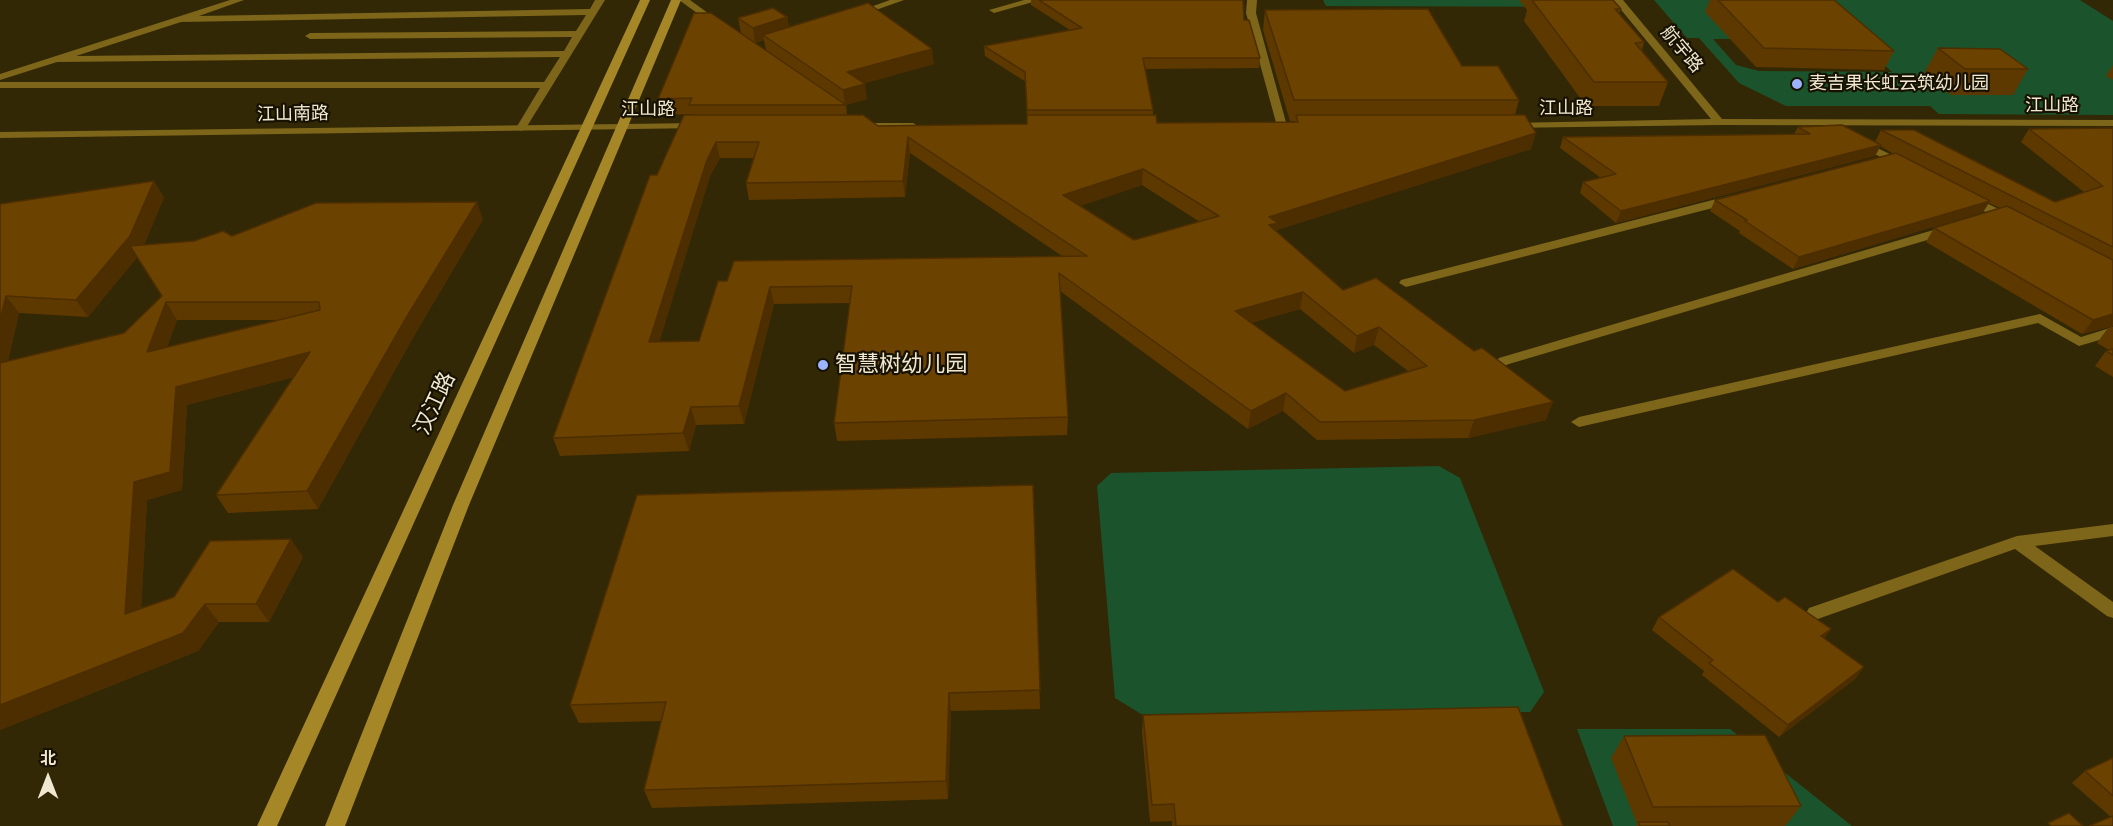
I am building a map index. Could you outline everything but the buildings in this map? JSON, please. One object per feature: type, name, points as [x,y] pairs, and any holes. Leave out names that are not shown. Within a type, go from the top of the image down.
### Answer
[{"type":"main road","name":"汉江路","points":[[268,824],[645,0]]},
{"type":"main road","points":[[341,821],[461,505],[676,0]]},
{"type":"street","points":[[0,77],[239,0]]},
{"type":"street","points":[[521,128],[600,0]]},
{"type":"street","points":[[684,0],[727,30]]},
{"type":"street","points":[[843,19],[899,0]]},
{"type":"street","points":[[994,10],[1035,0]]},
{"type":"street","points":[[1252,0],[1251,13],[1282,126]]},
{"type":"street","name":"航宇路","points":[[1618,0],[1719,122]]},
{"type":"street","points":[[179,19],[593,12]]},
{"type":"street","points":[[310,36],[579,34]]},
{"type":"street","points":[[56,59],[567,54]]},
{"type":"street","points":[[0,85],[548,85]]},
{"type":"street","name":"江山路","points":[[1502,126],[1719,122],[2113,123]]},
{"type":"street","points":[[1822,122],[1920,173]]},
{"type":"street","points":[[843,126],[862,123],[922,126]]},
{"type":"street","name":"江山路","points":[[587,127],[716,126]]},
{"type":"street","name":"江山南路","points":[[0,135],[587,127]]},
{"type":"street","points":[[1867,164],[1890,158]]},
{"type":"street","points":[[1960,194],[2020,225]]},
{"type":"street","points":[[1406,283],[1740,197]]},
{"type":"street","points":[[1504,361],[2000,214]]},
{"type":"street","points":[[1579,422],[2040,318],[2079,342],[2113,332]]},
{"type":"street","points":[[1815,613],[2017,542],[2113,530]]},
{"type":"street","points":[[2017,542],[2113,611]]},
{"type":"green space","points":[[1323,0],[1618,0],[1624,7],[1326,6]]},
{"type":"green space","points":[[1654,0],[2080,0],[2113,21],[2113,115],[1939,114],[1930,106],[1786,106],[1739,83],[1699,38],[1687,38]],"holes":[[[1855,38],[1892,72],[1759,71],[1736,65],[1713,39]]]},
{"type":"green space","points":[[1439,466],[1460,478],[1544,692],[1530,712],[1141,714],[1115,698],[1097,486],[1111,473]]},
{"type":"green space","points":[[1577,729],[1730,729],[1852,826],[1613,826]]},
{"type":"place","name":"麦吉果长虹云筑幼儿园","points":[[1797,84]]},
{"type":"place","name":"智慧树幼儿园","points":[[823,365]]}]
